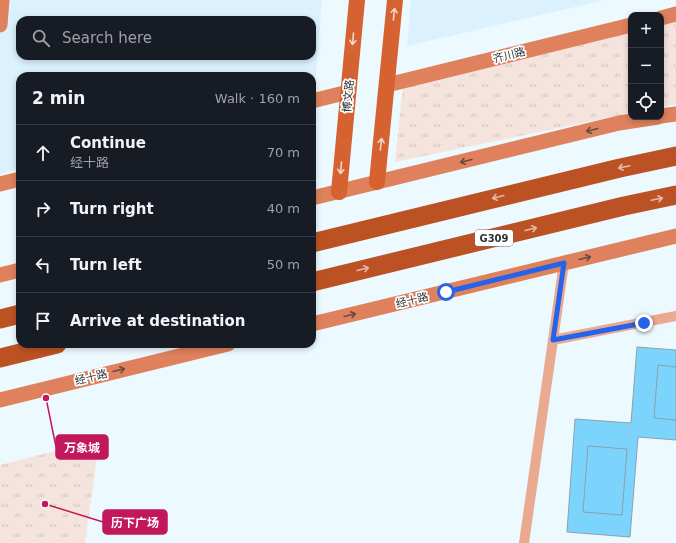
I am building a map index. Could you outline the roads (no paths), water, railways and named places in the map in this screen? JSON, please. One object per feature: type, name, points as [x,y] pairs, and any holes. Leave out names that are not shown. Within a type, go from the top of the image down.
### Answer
[{"type":"highway","points":[[316,242],[620,168],[676,156]]},
{"type":"highway","name":"G309","points":[[316,281],[676,195]]},
{"type":"highway","points":[[0,319],[16,315]]},
{"type":"highway","points":[[0,358],[41,348]]},
{"type":"main road","points":[[0,25],[2,0]]},
{"type":"main road","name":"博文路","points":[[339,192],[357,0]]},
{"type":"main road","points":[[377,182],[395,0]]},
{"type":"main road","points":[[664,17],[676,14]]},
{"type":"main road","name":"齐川路","points":[[387,86],[628,26]]},
{"type":"main road","points":[[316,100],[348,92]]},
{"type":"main road","points":[[664,116],[676,114]]},
{"type":"main road","points":[[316,197],[619,123],[638,120]]},
{"type":"main road","points":[[0,184],[16,180]]},
{"type":"main road","name":"经十路","points":[[316,323],[676,236]]},
{"type":"main road","points":[[0,275],[16,271]]},
{"type":"main road","name":"经十路","points":[[0,400],[212,348]]},
{"type":"street","points":[[524,543],[564,263]]},
{"type":"street","points":[[553,340],[676,316]]},
{"type":"place","name":"万象城","points":[[46,398]]},
{"type":"place","name":"历下广场","points":[[45,504]]}]
